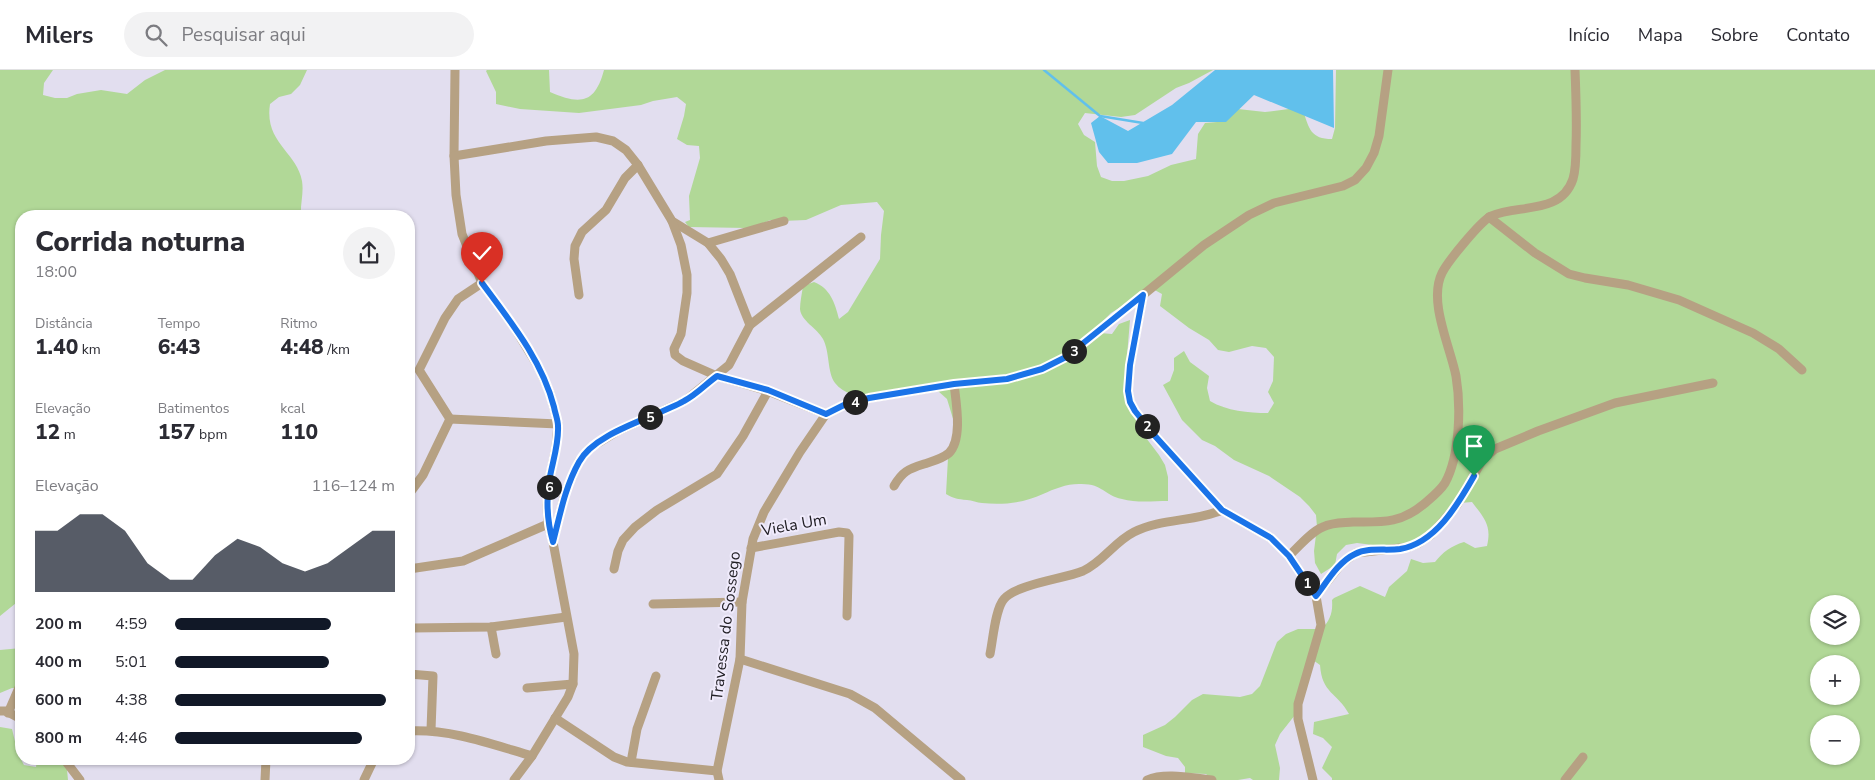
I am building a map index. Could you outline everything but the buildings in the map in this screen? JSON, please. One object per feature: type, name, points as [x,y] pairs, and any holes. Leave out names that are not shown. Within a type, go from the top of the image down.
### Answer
[{"type":"street","points":[[455,70],[454,156],[456,195],[462,234],[482,283],[514,327],[539,368],[550,393],[558,424],[556,447],[549,482],[548,524],[574,654],[573,684],[532,756],[514,780]]},
{"type":"street","points":[[454,156],[546,141],[596,137],[614,141],[626,150],[638,165],[672,221],[681,245],[687,275],[687,293],[681,334],[674,352],[683,361],[717,376],[768,390],[826,414],[846,404],[869,398],[954,384],[1007,379],[1042,369],[1066,357],[1204,245],[1249,215],[1274,203],[1343,186],[1356,180],[1366,168],[1374,153],[1379,136],[1388,70]]},
{"type":"street","points":[[1289,556],[1322,527],[1328,525],[1335,523],[1384,522],[1401,519],[1418,510],[1445,483],[1454,454],[1460,407],[1456,375],[1437,299],[1442,272],[1471,234],[1489,217],[1503,212],[1539,207],[1558,199],[1567,190],[1573,179],[1576,163],[1575,70]]},
{"type":"street","points":[[579,295],[574,259],[575,246],[582,232],[606,210],[625,178],[638,165]]},
{"type":"street","points":[[1489,217],[1535,253],[1569,274],[1628,285],[1679,300],[1753,333],[1779,350],[1802,370]]},
{"type":"street","points":[[672,221],[708,243],[721,259],[730,274],[750,325]]},
{"type":"street","points":[[708,243],[784,221]]},
{"type":"street","points":[[553,542],[565,493],[579,460],[590,448],[618,431],[686,400],[717,376],[729,365],[750,325],[861,237]]},
{"type":"street","points":[[419,370],[445,318],[458,300],[482,283]]},
{"type":"street","points":[[1143,295],[1130,365],[1128,391],[1130,402],[1135,411],[1222,510],[1271,538],[1289,556],[1316,596],[1321,624],[1298,704],[1298,719],[1313,780]]},
{"type":"street","points":[[415,370],[419,370]]},
{"type":"street","points":[[419,370],[450,419]]},
{"type":"street","points":[[1316,596],[1342,563],[1356,553],[1409,547],[1430,535],[1457,505],[1483,459],[1495,450],[1538,431],[1615,403],[1713,383]]},
{"type":"street","points":[[894,486],[904,472],[939,459],[948,454],[954,447],[957,434],[957,410],[954,384]]},
{"type":"street","points":[[614,569],[618,551],[623,540],[635,527],[657,510],[717,474],[744,436],[768,390]]},
{"type":"street","name":"Travessa do Sossego","points":[[555,718],[614,757],[632,762],[718,775],[740,659],[742,602],[753,539],[764,512],[800,452],[826,414]]},
{"type":"street","points":[[450,419],[558,424]]},
{"type":"street","points":[[415,486],[423,475],[450,419]]},
{"type":"street","points":[[990,654],[998,614],[1003,600],[1010,594],[1083,571],[1095,564],[1118,542],[1135,531],[1165,522],[1211,515],[1222,510]]},
{"type":"street","points":[[415,568],[463,561],[548,524]]},
{"type":"street","name":"Viela Um","points":[[751,548],[830,533],[847,533],[849,536],[847,616]]},
{"type":"street","points":[[653,604],[742,602]]},
{"type":"street","points":[[415,628],[491,627],[566,617]]},
{"type":"street","points":[[491,627],[496,654]]},
{"type":"street","points":[[740,659],[850,694],[874,708],[960,780]]},
{"type":"street","points":[[415,674],[433,676],[431,730]]},
{"type":"street","points":[[632,762],[637,729],[656,676]]},
{"type":"street","points":[[526,688],[573,684]]},
{"type":"street","points":[[4,712],[15,693]]},
{"type":"street","points":[[415,731],[431,730],[468,737],[532,756]]},
{"type":"street","points":[[1565,780],[1582,757]]},
{"type":"street","points":[[69,765],[80,780]]},
{"type":"street","points":[[265,780],[266,765]]},
{"type":"street","points":[[364,780],[371,765]]},
{"type":"street","points":[[1147,780],[1156,777],[1182,777],[1212,780]]},
{"type":"green space","points":[[0,70],[53,70],[44,83],[43,95],[67,98],[77,94],[101,90],[127,94],[145,80],[165,70],[307,70],[300,85],[291,94],[279,97],[270,104],[269,117],[276,138],[299,171],[302,181],[301,210],[15,210],[15,604],[0,616]]},
{"type":"green space","points":[[487,70],[549,70],[550,92],[578,100],[585,99],[596,90],[604,70],[1213,70],[1176,88],[1135,115],[1121,117],[1085,113],[1078,124],[1084,135],[1095,142],[1097,166],[1101,177],[1112,181],[1124,181],[1148,176],[1171,165],[1196,159],[1198,134],[1205,123],[1217,122],[1238,109],[1265,112],[1289,109],[1303,110],[1309,128],[1315,135],[1325,139],[1332,139],[1335,128],[1336,70],[1875,70],[1875,780],[1332,780],[1322,768],[1332,747],[1323,738],[1313,734],[1314,722],[1349,714],[1324,682],[1320,665],[1310,658],[1295,715],[1280,734],[1275,745],[1280,768],[1279,780],[1253,780],[1250,778],[1213,780],[1206,774],[1185,773],[1185,767],[1178,758],[1166,756],[1143,747],[1143,735],[1165,725],[1192,700],[1203,694],[1240,697],[1252,694],[1260,686],[1277,642],[1286,634],[1298,629],[1322,629],[1330,616],[1332,600],[1334,598],[1360,586],[1385,597],[1389,587],[1407,571],[1411,559],[1423,563],[1435,562],[1455,545],[1464,542],[1475,548],[1487,546],[1488,527],[1472,502],[1460,503],[1417,545],[1381,546],[1357,543],[1346,545],[1337,554],[1335,565],[1321,574],[1315,563],[1316,515],[1309,506],[1300,497],[1269,476],[1234,460],[1215,446],[1202,440],[1182,420],[1163,385],[1170,381],[1174,370],[1174,358],[1184,351],[1190,362],[1209,376],[1207,388],[1210,401],[1238,411],[1268,413],[1274,403],[1268,392],[1273,381],[1274,357],[1266,348],[1252,346],[1229,352],[1218,350],[1209,340],[1189,328],[1160,306],[1162,294],[1151,288],[1111,313],[1103,321],[1100,333],[1112,334],[1119,324],[1130,320],[1126,368],[1137,426],[1165,465],[1168,477],[1168,501],[1127,500],[1087,484],[1060,487],[1036,497],[1013,503],[980,503],[952,497],[946,494],[948,458],[954,446],[954,422],[947,399],[938,391],[869,397],[844,391],[832,378],[823,339],[801,313],[800,306],[803,286],[814,282],[828,292],[834,302],[839,319],[848,312],[880,259],[884,211],[877,202],[841,205],[806,220],[770,220],[747,228],[689,227],[685,222],[690,220],[689,196],[700,158],[699,146],[687,145],[677,139],[686,104],[677,97],[641,105],[579,113],[520,109],[496,104],[496,92]]},
{"type":"green space","points":[[15,649],[15,688],[0,693],[0,650]]},
{"type":"green space","points":[[0,727],[12,729],[15,742],[15,765],[36,767],[36,765],[67,765],[68,780],[0,780]]},
{"type":"water","points":[[1215,70],[1333,70],[1334,128],[1254,95],[1226,122],[1196,122],[1172,154],[1137,163],[1108,163],[1099,152],[1091,123],[1100,116],[1128,131],[1172,105]]},
{"type":"waterway","points":[[1044,70],[1100,116],[1143,123]]},
{"type":"route","points":[[482,283],[514,327],[539,368],[550,393],[558,424],[556,447],[549,482],[548,524],[553,542],[565,493],[579,460],[590,448],[618,431],[670,409],[686,400],[717,376],[768,390],[826,414],[846,404],[869,398],[954,384],[1007,379],[1042,369],[1066,357],[1143,295],[1130,365],[1128,391],[1130,402],[1135,411],[1222,510],[1271,538],[1289,556],[1316,596],[1342,563],[1356,553],[1409,547],[1430,535],[1457,505],[1474,476]]}]
